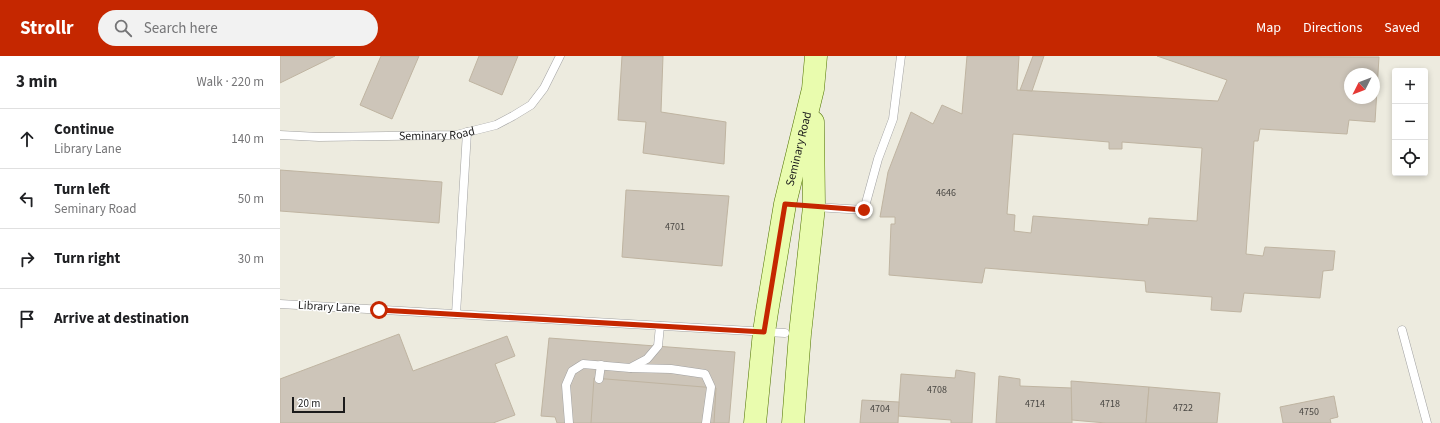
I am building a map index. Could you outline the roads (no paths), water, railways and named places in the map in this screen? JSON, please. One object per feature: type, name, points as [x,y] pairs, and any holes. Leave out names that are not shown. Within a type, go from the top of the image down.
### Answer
[{"type":"main road","name":"Seminary Road","points":[[755,423],[764,332],[785,204],[812,89],[816,56]]},
{"type":"main road","name":"Seminary Road","points":[[793,423],[800,334],[814,207],[812,89]]},
{"type":"main road","points":[[785,204],[814,207]]},
{"type":"lane","name":"Seminary Road","points":[[280,135],[319,137],[456,135],[496,125],[531,105],[544,88],[560,56]]},
{"type":"lane","points":[[814,207],[864,210],[878,159],[893,119],[902,56]]},
{"type":"lane","points":[[456,314],[467,132]]},
{"type":"lane","name":"Library Lane","points":[[280,304],[785,333]]},
{"type":"lane","points":[[630,368],[646,359],[658,346],[660,326]]},
{"type":"lane","points":[[1402,330],[1427,423]]},
{"type":"lane","points":[[569,423],[566,385],[572,371],[583,364],[630,368],[671,369],[705,374],[711,387],[706,423]]},
{"type":"lane","points":[[599,379],[601,365]]}]
